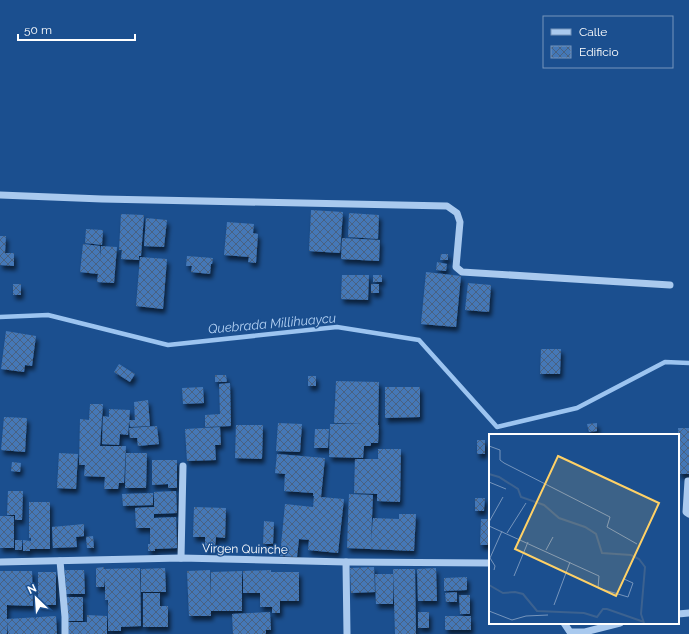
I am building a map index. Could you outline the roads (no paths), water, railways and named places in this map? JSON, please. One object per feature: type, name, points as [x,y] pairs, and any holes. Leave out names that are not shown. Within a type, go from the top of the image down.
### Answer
[{"type":"street","points":[[0,194],[102,199],[447,206],[457,213],[460,222],[456,266],[462,272],[670,285]]},
{"type":"street","points":[[181,558],[183,466]]},
{"type":"street","points":[[688,481],[686,512],[689,514]]},
{"type":"street","name":"Virgen Quinche","points":[[0,562],[181,558],[346,562],[489,563]]},
{"type":"street","points":[[60,561],[65,634]]},
{"type":"street","points":[[346,562],[347,634]]},
{"type":"street","points":[[679,614],[689,613]]},
{"type":"street","points":[[565,624],[570,632],[584,632],[616,624]]},
{"type":"waterway","name":"Quebrada Millihuaycu","points":[[0,317],[48,315],[168,345],[337,327],[419,340],[497,427],[577,408],[665,362],[689,363]]}]
